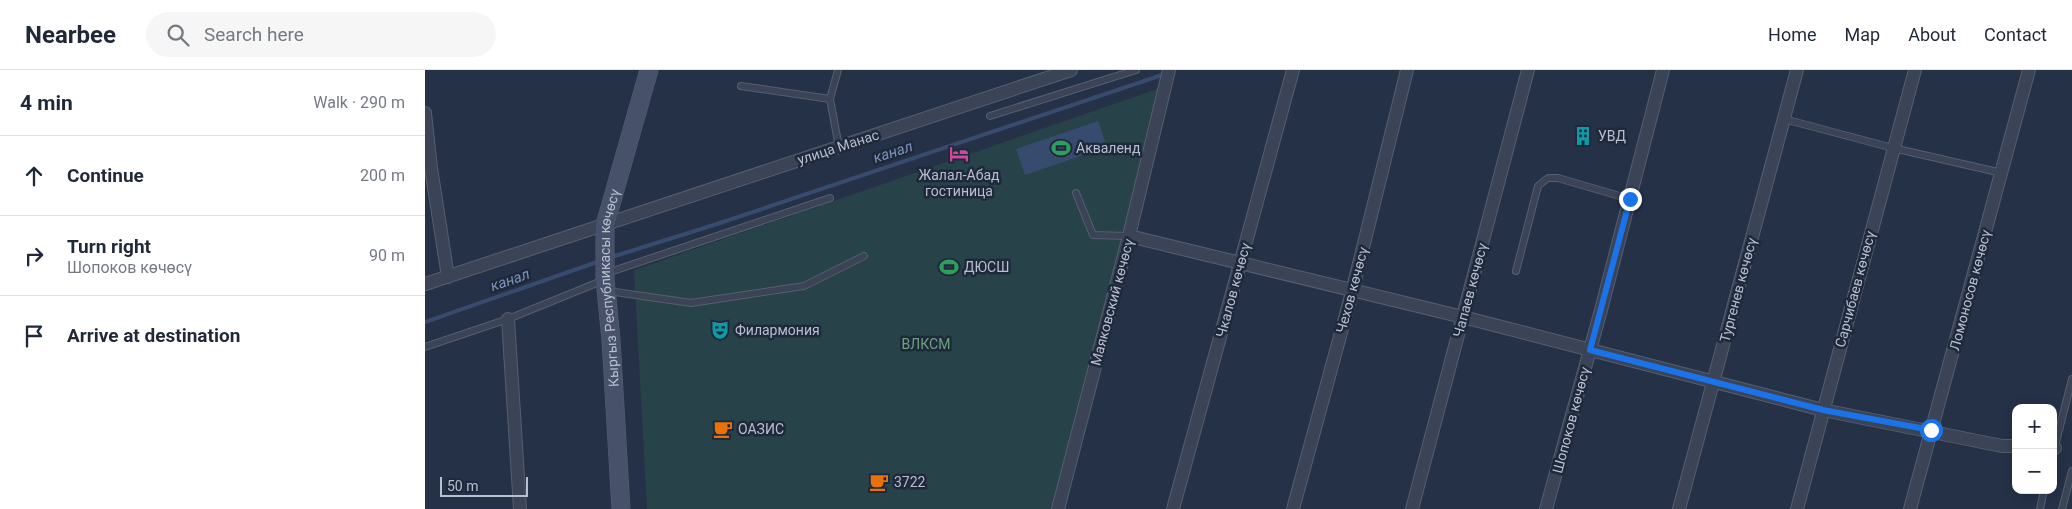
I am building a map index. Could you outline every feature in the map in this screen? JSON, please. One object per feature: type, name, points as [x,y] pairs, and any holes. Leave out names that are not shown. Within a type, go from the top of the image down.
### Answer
[{"type":"main road","name":"Кыргыз Республикасы көчөсү","points":[[621,509],[606,281],[605,225],[649,70]]},
{"type":"street","name":"улица Манас","points":[[425,284],[1071,70]]},
{"type":"street","name":"Чкалов көчөсү","points":[[1173,509],[1293,70]]},
{"type":"street","name":"Чехов көчөсү","points":[[1293,509],[1352,292],[1407,70]]},
{"type":"street","name":"Чапаев көчөсү","points":[[1412,509],[1528,70]]},
{"type":"street","name":"Шопоков көчөсү","points":[[1546,509],[1590,350],[1663,70]]},
{"type":"street","name":"Тургенев көчөсү","points":[[1679,509],[1797,70]]},
{"type":"street","name":"Сарчибаев көчөсү","points":[[1797,509],[1915,70]]},
{"type":"street","name":"Ломоносов көчөсү","points":[[1910,509],[2029,70]]},
{"type":"street","name":"Маяковский көчөсү","points":[[1058,509],[1129,236],[1167,75]]},
{"type":"street","points":[[425,113],[431,168],[448,277]]},
{"type":"street","points":[[1129,236],[1463,318],[1823,410],[1931,430],[2001,446],[2012,446]]},
{"type":"street","points":[[508,319],[520,509]]},
{"type":"lane","points":[[838,70],[830,99],[839,147]]},
{"type":"lane","points":[[990,116],[1136,70]]},
{"type":"lane","points":[[741,86],[830,99]]},
{"type":"lane","points":[[1784,119],[1893,148],[2002,173]]},
{"type":"lane","points":[[1516,271],[1538,186],[1548,178],[1558,178],[1630,199]]},
{"type":"lane","points":[[1076,193],[1093,235],[1129,236]]},
{"type":"lane","points":[[425,347],[508,319],[830,198]]},
{"type":"lane","points":[[606,281],[691,303],[804,286],[864,256]]},
{"type":"lane","points":[[2054,449],[2072,378]]},
{"type":"lane","points":[[2063,509],[2072,471]]},
{"type":"lane","points":[[2040,509],[2043,494]]},
{"type":"green space","name":"ВЛКСМ","points":[[1160,88],[1053,509],[647,509],[634,270]]},
{"type":"water","name":"Акваленд","points":[[1098,121],[1107,147],[1025,175],[1016,149]]},
{"type":"waterway","name":"канал","points":[[615,256],[720,223],[1165,74]]},
{"type":"waterway","name":"канал","points":[[425,322],[600,261]]},
{"type":"place","name":"УВД","points":[[1583,136]]},
{"type":"place","name":"Акваленд","points":[[1061,148]]},
{"type":"place","name":"Жалал-Абад гостиница","points":[[959,154]]},
{"type":"place","name":"ДЮСШ","points":[[949,267]]},
{"type":"place","name":"Филармония","points":[[720,330]]},
{"type":"place","name":"ОАЗИС","points":[[723,429]]},
{"type":"place","name":"3722","points":[[879,482]]},
{"type":"route","points":[[1630,199],[1590,350],[1823,410],[1931,430]]}]
